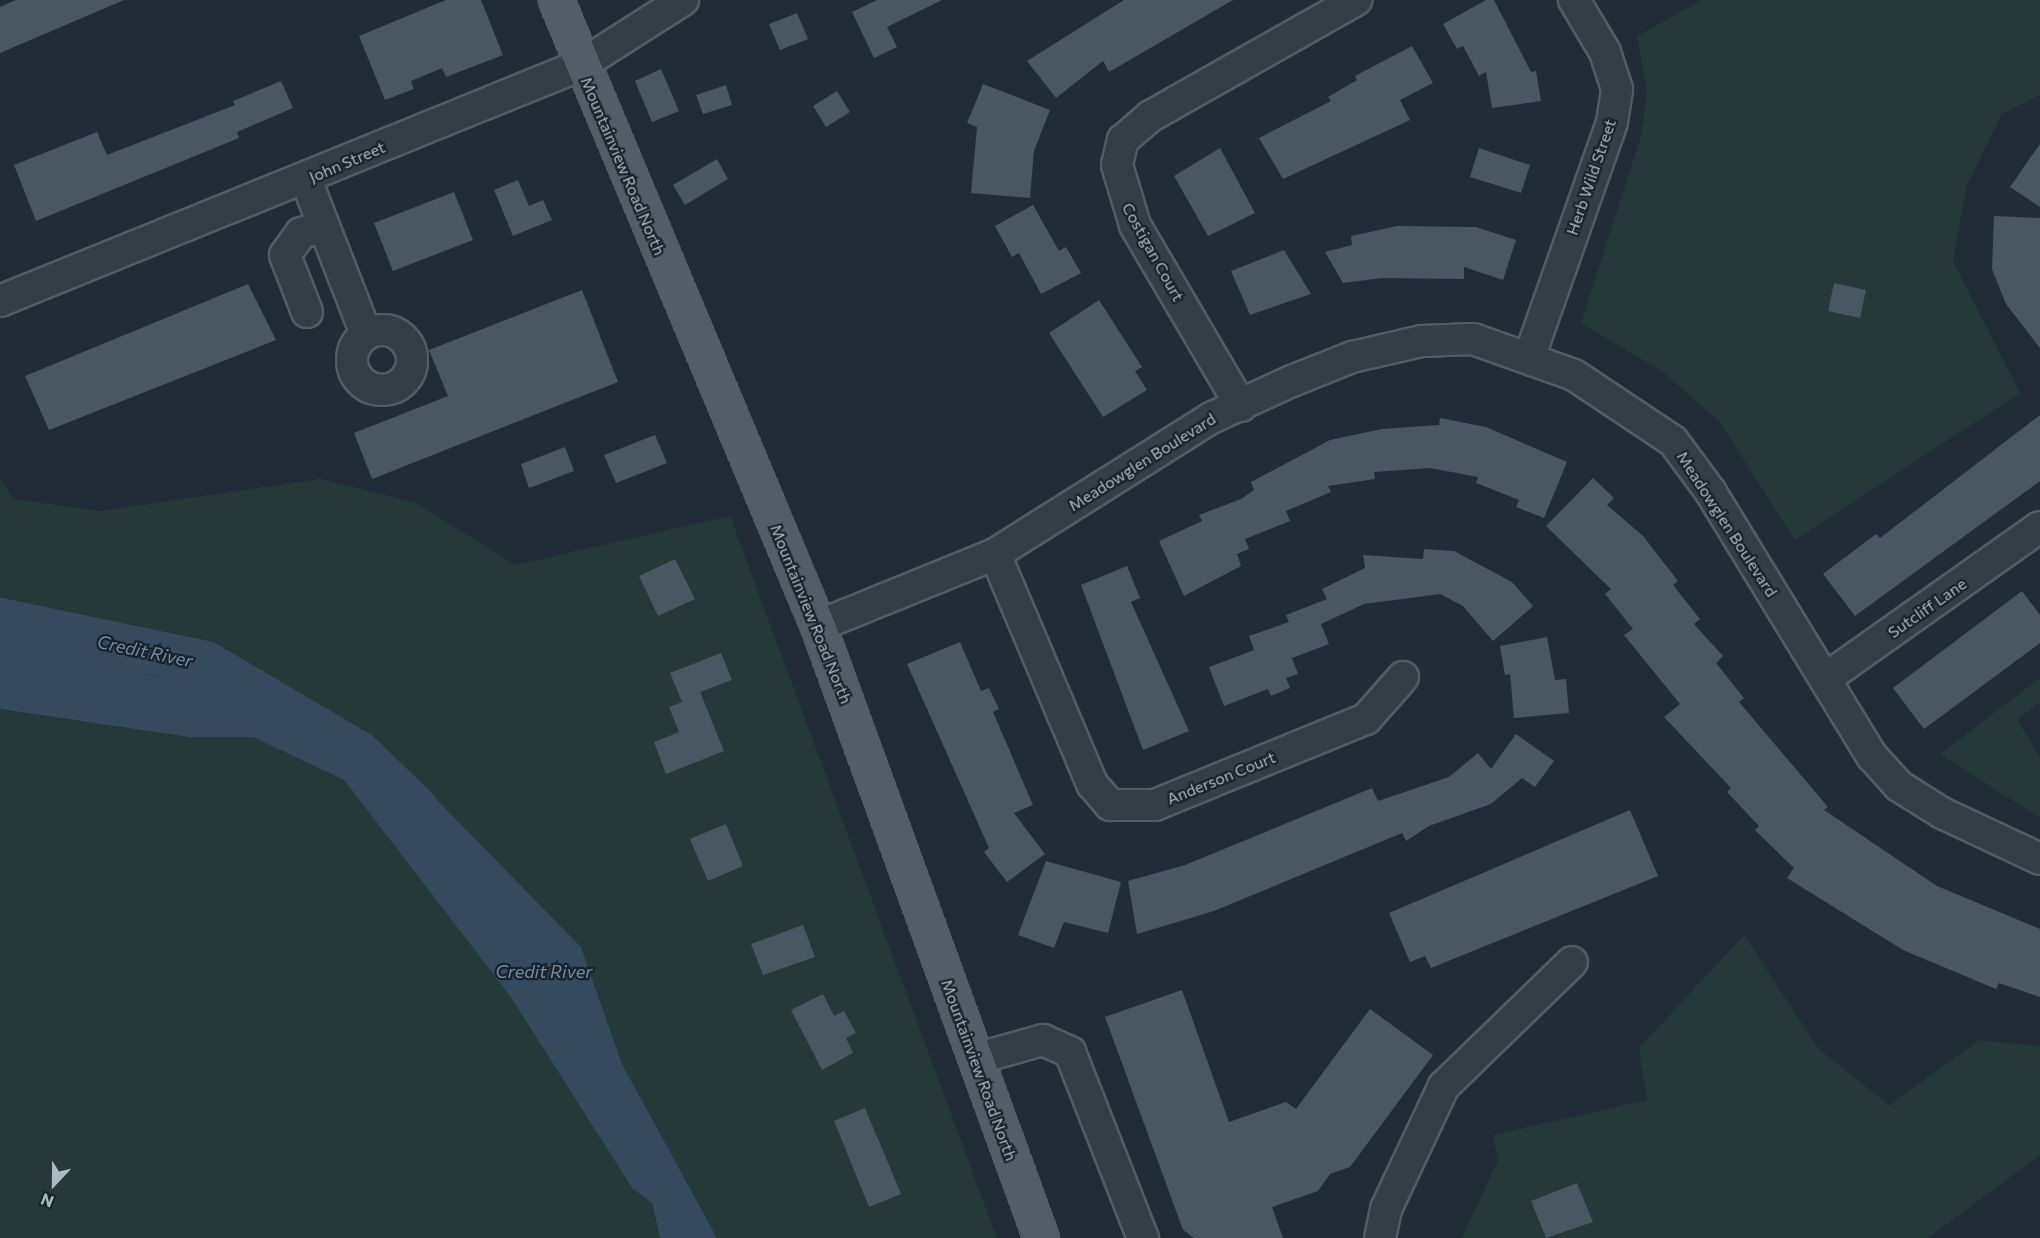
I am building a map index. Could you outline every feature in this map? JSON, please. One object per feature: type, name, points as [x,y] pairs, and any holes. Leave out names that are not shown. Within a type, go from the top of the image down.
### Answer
[{"type":"main road","name":"Mountainview Road North","points":[[556,0],[581,65],[818,626],[1041,1238]]},
{"type":"street","name":"John Street","points":[[0,301],[306,180],[581,65],[684,0]]},
{"type":"street","name":"Costigan Court","points":[[1241,406],[1135,225],[1117,165],[1123,140],[1151,116],[1356,0]]},
{"type":"street","name":"Herb Wild Street","points":[[1529,358],[1612,122],[1617,89],[1605,52],[1574,0]]},
{"type":"street","points":[[306,180],[366,334]]},
{"type":"street","points":[[307,312],[285,255],[301,233],[324,226]]},
{"type":"street","name":"Meadowglen Boulevard","points":[[818,626],[995,554],[1211,418],[1353,357],[1422,341],[1473,339],[1529,358],[1611,395],[1673,441],[1710,491],[1872,756],[1899,786],[1942,813],[2040,859]]},
{"type":"street","name":"Sutcliff Lane","points":[[1825,679],[2036,538]]},
{"type":"street","name":"Anderson Court","points":[[995,554],[1092,784],[1110,805],[1155,805],[1366,719],[1403,677]]},
{"type":"street","points":[[1380,1238],[1386,1209],[1444,1086],[1572,962]]},
{"type":"street","points":[[975,1059],[1043,1040],[1070,1052],[1143,1238]]},
{"type":"green space","points":[[1702,0],[2040,0],[2040,95],[2002,114],[1967,185],[1953,261],[2020,393],[1795,540],[1719,421],[1663,372],[1581,323],[1641,136],[1647,92],[1637,36]]},
{"type":"green space","points":[[0,479],[14,499],[100,511],[320,479],[416,503],[515,565],[730,516],[997,1238],[717,1238],[622,1064],[581,947],[216,688],[145,674],[39,639],[0,635]]},
{"type":"green space","points":[[2040,678],[2040,702],[2017,720],[2040,757],[2040,818],[1940,754]]},
{"type":"green space","points":[[0,709],[189,737],[253,737],[344,780],[510,996],[632,1188],[652,1203],[660,1238],[0,1238]]},
{"type":"green space","points":[[1744,935],[1819,1049],[1889,1105],[1979,1040],[2040,1046],[2040,1155],[1928,1238],[1462,1238],[1498,1160],[1493,1135],[1647,1100],[1639,1048]]},
{"type":"water","name":"Credit River","points":[[0,635],[39,639],[145,674],[216,688],[437,800],[581,947],[622,1064],[717,1238],[660,1238],[652,1203],[632,1188],[510,996],[344,780],[253,737],[189,737],[0,709]]},
{"type":"building","points":[[16,0],[124,0],[0,53],[0,7]]},
{"type":"building","points":[[446,0],[481,0],[503,55],[446,77],[442,68],[411,81],[414,89],[385,100],[359,36]]},
{"type":"building","points":[[877,0],[942,0],[887,27],[897,47],[874,58],[852,12]]},
{"type":"building","points":[[1124,0],[1233,0],[1109,72],[1103,61],[1056,98],[1027,61]]},
{"type":"building","points":[[1486,0],[1494,0],[1531,72],[1536,71],[1541,101],[1492,108],[1486,72],[1479,76],[1463,46],[1457,49],[1443,24]]},
{"type":"building","points":[[797,13],[808,39],[780,50],[769,24]]},
{"type":"building","points":[[1412,46],[1433,83],[1400,100],[1410,120],[1283,179],[1259,138],[1331,101],[1328,97],[1357,80],[1355,76]]},
{"type":"building","points":[[661,69],[679,111],[652,122],[635,81]]},
{"type":"building","points":[[281,81],[293,108],[237,132],[239,138],[36,221],[14,165],[97,132],[107,155],[235,105],[233,101]]},
{"type":"building","points":[[983,84],[1050,110],[1034,151],[1030,198],[971,193],[977,127],[967,123]]},
{"type":"building","points":[[726,85],[732,105],[703,114],[696,95]]},
{"type":"building","points":[[837,91],[850,112],[826,127],[813,106]]},
{"type":"building","points":[[2040,144],[2040,207],[2010,187]]},
{"type":"building","points":[[1220,148],[1255,213],[1208,236],[1174,176]]},
{"type":"building","points":[[1479,148],[1530,165],[1521,193],[1470,177]]},
{"type":"building","points":[[717,159],[728,179],[685,205],[673,185]]},
{"type":"building","points":[[518,180],[529,206],[543,200],[552,220],[513,236],[494,190]]},
{"type":"building","points":[[454,192],[473,240],[393,271],[374,223]]},
{"type":"building","points":[[1033,205],[1059,251],[1066,247],[1081,273],[1041,294],[1019,253],[1012,257],[995,226]]},
{"type":"building","points":[[1994,216],[2040,218],[2040,348],[2006,304],[1992,269]]},
{"type":"building","points":[[1397,226],[1476,227],[1516,240],[1503,280],[1464,267],[1464,279],[1382,278],[1343,283],[1325,252],[1352,245],[1351,236]]},
{"type":"building","points":[[1284,250],[1311,294],[1250,315],[1231,271]]},
{"type":"building","points":[[1834,283],[1866,290],[1860,318],[1828,311]]},
{"type":"building","points":[[248,284],[276,340],[49,430],[25,376]]},
{"type":"building","points":[[582,290],[618,382],[372,479],[354,433],[448,396],[429,350]]},
{"type":"building","points":[[1099,300],[1142,367],[1135,371],[1147,390],[1103,417],[1049,333]]},
{"type":"building","points":[[2040,415],[2040,481],[1855,616],[1823,574],[1876,534],[1880,538]]},
{"type":"building","points":[[1440,418],[1486,427],[1567,462],[1544,518],[1516,507],[1519,500],[1476,483],[1478,477],[1430,468],[1374,472],[1375,479],[1328,486],[1331,492],[1286,511],[1290,521],[1245,539],[1249,549],[1237,554],[1241,566],[1184,596],[1159,541],[1202,521],[1199,515],[1241,499],[1254,490],[1251,482],[1330,440],[1382,429],[1439,425]]},
{"type":"building","points":[[655,435],[667,463],[616,483],[604,455]]},
{"type":"building","points":[[565,447],[574,471],[529,488],[521,464]]},
{"type":"building","points":[[1593,478],[1614,498],[1607,505],[1643,536],[1678,581],[1673,585],[1700,619],[1694,624],[1723,656],[1716,663],[1744,698],[1739,702],[1828,807],[1824,810],[1937,886],[2040,929],[2040,997],[1999,983],[1996,989],[1903,950],[1787,878],[1794,868],[1755,830],[1759,826],[1727,792],[1731,788],[1664,717],[1680,704],[1624,635],[1633,629],[1605,594],[1611,589],[1546,526]]},
{"type":"building","points":[[1424,549],[1454,551],[1512,582],[1533,606],[1493,641],[1463,606],[1440,594],[1364,604],[1321,624],[1329,644],[1292,658],[1298,674],[1286,678],[1290,688],[1271,696],[1268,689],[1224,706],[1209,667],[1254,650],[1249,636],[1289,622],[1286,615],[1327,599],[1322,589],[1365,568],[1363,555],[1423,559]]},
{"type":"building","points":[[675,559],[695,599],[658,616],[639,576]]},
{"type":"building","points":[[1127,566],[1140,598],[1131,602],[1189,731],[1143,750],[1081,585]]},
{"type":"building","points":[[2022,591],[2040,615],[2040,643],[1924,729],[1893,688]]},
{"type":"building","points":[[1547,637],[1555,680],[1566,679],[1569,713],[1514,718],[1510,674],[1505,675],[1500,646]]},
{"type":"building","points":[[960,642],[981,691],[989,688],[999,709],[993,712],[1033,805],[1014,813],[1045,854],[1007,882],[984,852],[989,848],[907,664]]},
{"type":"building","points":[[721,653],[732,680],[700,692],[724,751],[666,774],[654,742],[679,732],[669,707],[682,702],[670,673]]},
{"type":"building","points":[[1516,734],[1554,761],[1535,787],[1522,778],[1491,804],[1429,826],[1406,841],[1402,833],[1214,911],[1137,934],[1128,881],[1185,865],[1372,788],[1378,801],[1449,777],[1478,753],[1491,769]]},
{"type":"building","points":[[1630,810],[1658,876],[1431,968],[1425,956],[1410,962],[1389,913]]},
{"type":"building","points":[[726,824],[743,866],[708,881],[690,839]]},
{"type":"building","points":[[1046,861],[1121,882],[1108,933],[1064,922],[1054,948],[1018,935]]},
{"type":"building","points":[[803,925],[815,957],[763,975],[751,944]]},
{"type":"building","points":[[1182,990],[1229,1122],[1286,1102],[1296,1109],[1370,1009],[1433,1055],[1350,1167],[1330,1174],[1318,1191],[1272,1207],[1283,1238],[1194,1238],[1183,1230],[1105,1017]]},
{"type":"building","points":[[823,994],[834,1016],[844,1011],[856,1033],[846,1038],[853,1053],[822,1070],[791,1010]]},
{"type":"building","points":[[865,1108],[901,1194],[869,1207],[834,1121]]},
{"type":"building","points":[[1577,1183],[1593,1222],[1546,1238],[1531,1201]]},
{"type":"waterway","name":"Credit River","points":[[0,620],[205,663],[357,752],[416,809]]}]
